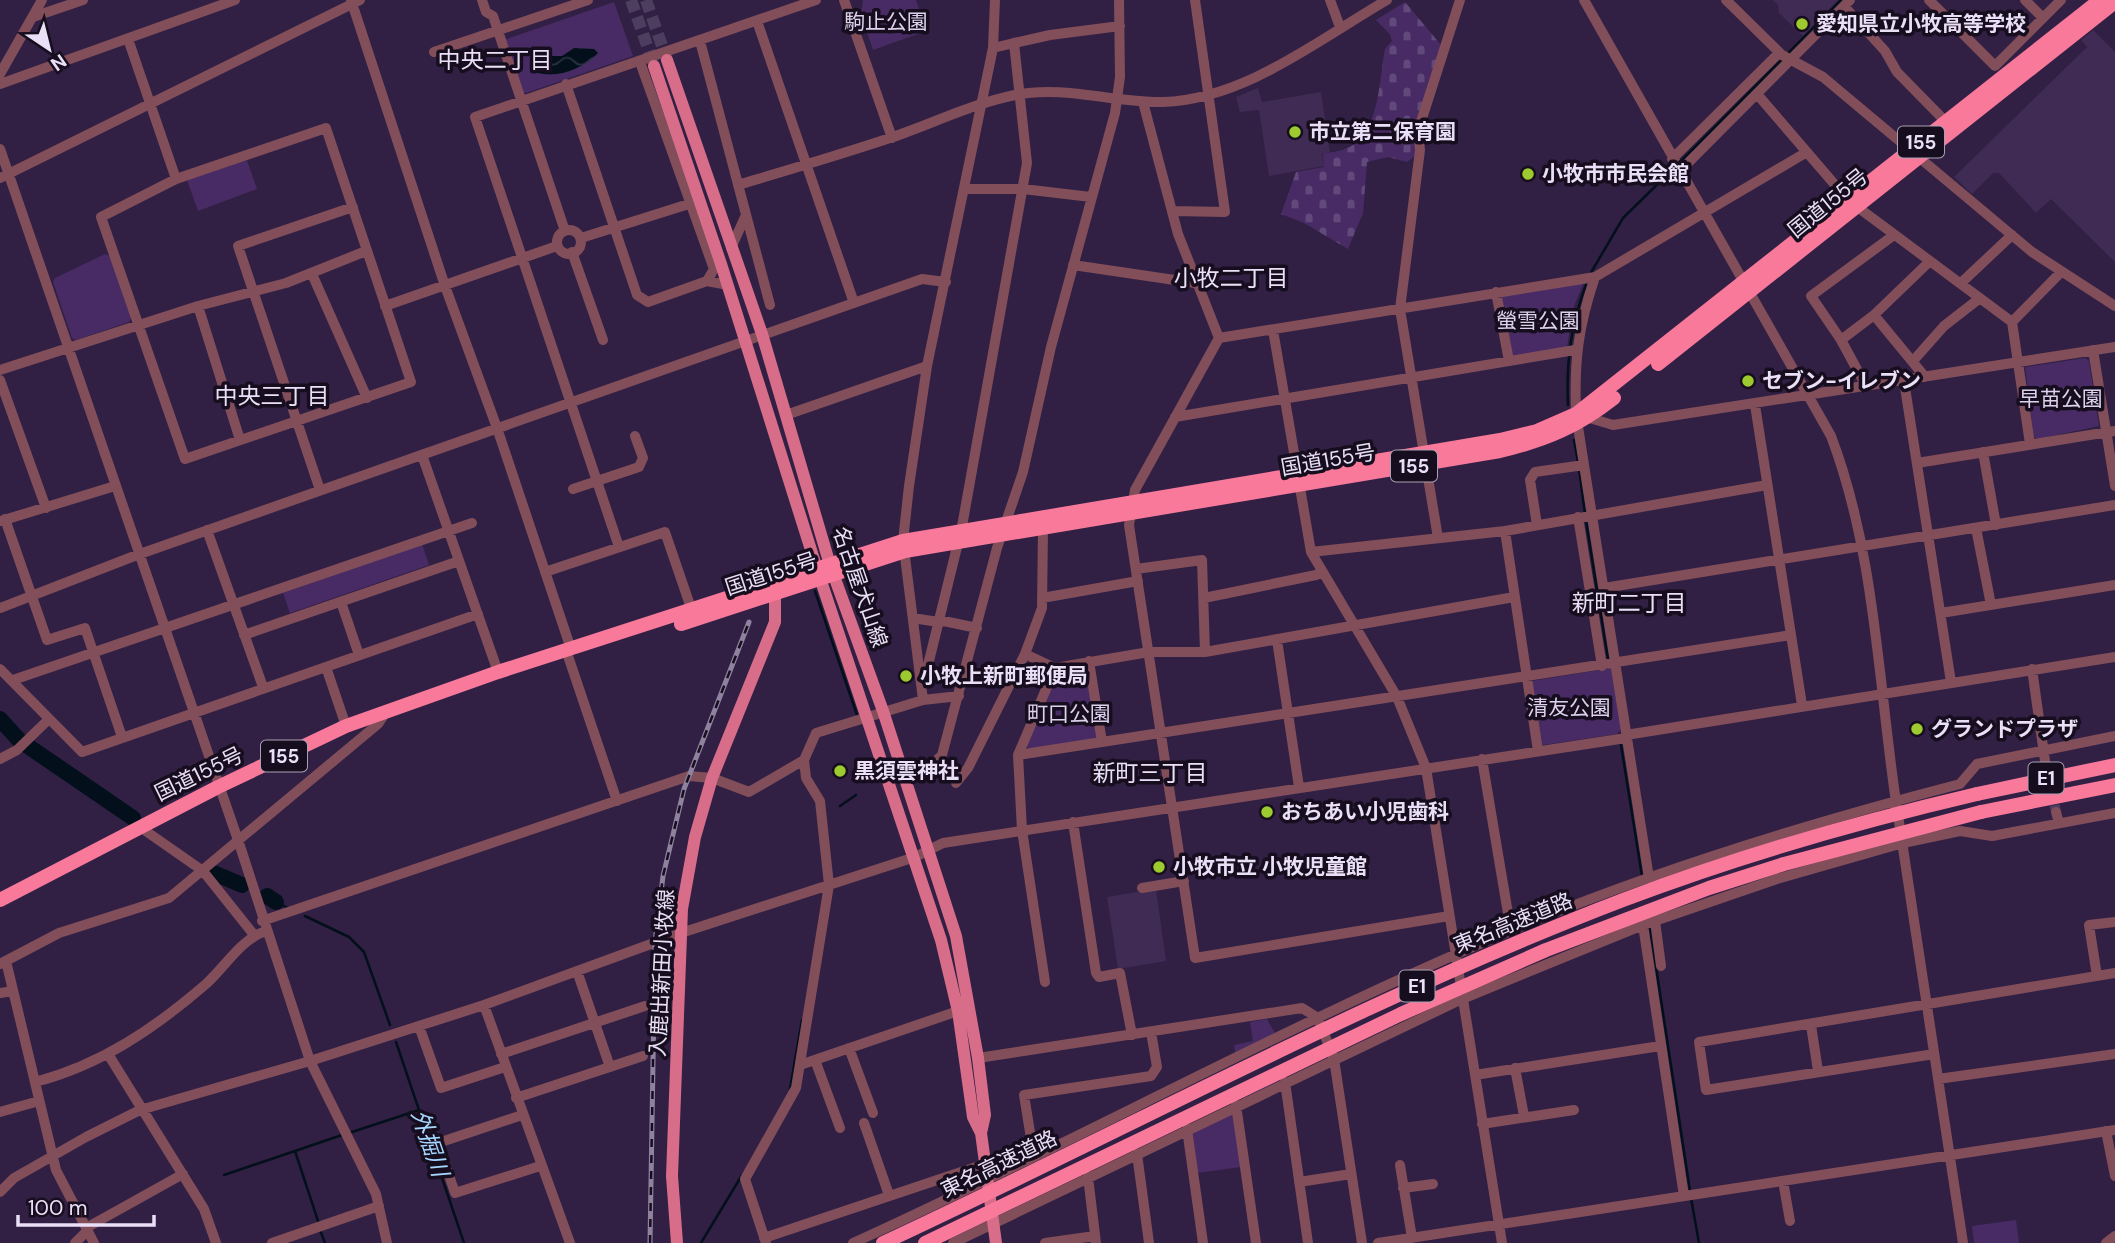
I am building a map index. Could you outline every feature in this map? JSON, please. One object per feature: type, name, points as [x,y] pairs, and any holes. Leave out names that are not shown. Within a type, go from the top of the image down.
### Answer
[{"type":"highway","name":"国道155号","points":[[1914,154],[1946,122],[2100,0]]},
{"type":"highway","name":"国道155号","points":[[0,900],[218,787],[346,726],[498,672],[692,611],[826,573],[904,546],[1540,441],[1580,419],[1914,154],[2115,2]]},
{"type":"highway","name":"国道155号","points":[[1004,530],[1043,529],[1131,509]]},
{"type":"highway","name":"国道155号","points":[[573,648],[602,644],[690,622],[775,595],[826,573]]},
{"type":"highway","name":"東名高速道路","points":[[883,1243],[1393,998],[1478,960],[1702,872],[1856,825],[1977,794],[2115,765]]},
{"type":"highway","name":"東名高速道路","points":[[925,1243],[1401,1014],[1546,950],[1697,892],[1784,864],[1981,812],[2115,785]]},
{"type":"main road","name":"名古屋犬山線","points":[[667,60],[762,334],[786,415],[826,573],[941,940],[957,1011],[973,1117],[981,1133],[996,1243]]},
{"type":"main road","name":"名古屋犬山線","points":[[654,66],[728,285],[744,341],[826,573],[883,711],[929,851],[964,971],[985,1115],[981,1133]]},
{"type":"main road","name":"入鹿出新田小牧線","points":[[677,1243],[672,1176],[682,909],[695,837],[712,778],[775,622],[775,595]]},
{"type":"street","points":[[33,17],[83,0]]},
{"type":"street","points":[[0,84],[235,0]]},
{"type":"street","points":[[482,0],[486,12],[493,16],[565,231]]},
{"type":"street","points":[[434,52],[588,0]]},
{"type":"street","points":[[619,547],[475,117],[816,0]]},
{"type":"street","points":[[844,0],[892,138]]},
{"type":"street","points":[[923,700],[904,546],[927,366],[983,102],[993,48],[995,0]]},
{"type":"street","points":[[904,777],[930,768],[942,755],[1004,530],[1023,472],[1073,265],[1118,99],[1119,0]]},
{"type":"street","points":[[1172,211],[1225,212],[1195,0]]},
{"type":"street","points":[[1330,0],[1340,27]]},
{"type":"street","points":[[737,185],[892,138],[983,102],[1019,94],[1046,92],[1143,102],[1210,95],[1253,78],[1387,0]]},
{"type":"street","points":[[1438,538],[1400,309],[1420,150],[1418,131],[1460,0]]},
{"type":"street","points":[[1584,0],[1831,436],[1851,492],[1884,693],[1895,801],[1964,1243]]},
{"type":"street","points":[[1726,0],[1789,61],[1823,76],[2012,235],[2061,272],[2115,306]]},
{"type":"street","points":[[1929,0],[1995,66],[2061,0]]},
{"type":"street","points":[[2025,0],[2043,18]]},
{"type":"street","points":[[0,74],[40,1]]},
{"type":"street","points":[[5,176],[354,1],[445,286],[573,648],[617,801]]},
{"type":"street","points":[[1676,166],[1757,94],[1847,3],[1885,51],[1897,72],[1946,122]]},
{"type":"street","points":[[757,21],[854,303]]},
{"type":"street","points":[[993,48],[1050,35],[1120,26]]},
{"type":"street","points":[[128,39],[176,179]]},
{"type":"street","points":[[699,41],[771,305]]},
{"type":"street","points":[[920,676],[928,665],[959,537],[1027,163],[1014,43]]},
{"type":"street","points":[[1676,166],[1779,53]]},
{"type":"street","points":[[640,62],[714,269],[707,281]]},
{"type":"street","points":[[566,84],[637,295],[648,302],[707,281],[728,285]]},
{"type":"street","points":[[1757,94],[1852,203],[2012,321],[2030,444]]},
{"type":"street","points":[[1143,102],[1172,211],[1195,283],[1219,338]]},
{"type":"street","points":[[326,128],[353,207],[411,382],[185,459],[101,217],[176,179],[326,128]]},
{"type":"street","points":[[0,149],[5,176],[239,843],[310,1061],[352,1144],[379,1206],[387,1243]]},
{"type":"street","points":[[1219,338],[1590,278],[1704,215],[1807,152]]},
{"type":"street","points":[[966,189],[1023,188],[1091,197]]},
{"type":"street","points":[[581,238],[692,203]]},
{"type":"street","points":[[320,491],[238,246],[353,207]]},
{"type":"street","points":[[731,248],[745,217]]},
{"type":"street","points":[[572,229],[581,238],[582,244],[572,252],[559,251],[555,240],[565,231],[572,229]]},
{"type":"street","points":[[1866,386],[1841,340],[1811,296],[1894,234]]},
{"type":"street","points":[[1961,283],[2012,235]]},
{"type":"street","points":[[385,306],[557,246]]},
{"type":"street","points":[[0,370],[198,306],[312,274],[366,251]]},
{"type":"street","points":[[572,252],[603,340]]},
{"type":"street","points":[[709,255],[721,264]]},
{"type":"street","points":[[1841,340],[1874,315],[1930,261]]},
{"type":"street","points":[[1073,265],[1195,283]]},
{"type":"street","points":[[2012,321],[2061,272]]},
{"type":"street","points":[[312,274],[367,398]]},
{"type":"street","points":[[1590,278],[1571,350],[1580,419],[1579,465],[1604,588],[1649,878]]},
{"type":"street","points":[[0,608],[207,530],[762,334],[922,279],[946,282]]},
{"type":"street","points":[[1496,292],[1509,361]]},
{"type":"street","points":[[1913,362],[1944,326],[1980,298]]},
{"type":"street","points":[[198,306],[240,440]]},
{"type":"street","points":[[1874,315],[1925,377]]},
{"type":"street","points":[[1273,330],[1311,552],[1397,696],[1426,768],[1502,1243]]},
{"type":"street","points":[[1219,338],[1135,490],[1131,509],[1136,569],[1195,958],[1449,916]]},
{"type":"street","points":[[1580,419],[1613,425],[2115,347]]},
{"type":"street","points":[[1175,416],[1571,350]]},
{"type":"street","points":[[2093,350],[2111,432],[2115,486]]},
{"type":"street","points":[[786,415],[927,366]]},
{"type":"street","points":[[0,380],[46,508]]},
{"type":"street","points":[[1903,381],[1951,682]]},
{"type":"street","points":[[1755,405],[1802,705]]},
{"type":"street","points":[[1917,463],[2111,432]]},
{"type":"street","points":[[573,489],[639,467],[643,458],[635,436]]},
{"type":"street","points":[[1983,452],[1996,525]]},
{"type":"street","points":[[422,455],[498,672]]},
{"type":"street","points":[[1536,525],[1530,480],[1535,472],[1579,465]]},
{"type":"street","points":[[1311,552],[1505,531],[1767,485]]},
{"type":"street","points":[[115,486],[2,520],[32,594],[47,640],[85,628],[122,737]]},
{"type":"street","points":[[1604,588],[2115,505]]},
{"type":"street","points":[[1578,517],[1602,666]]},
{"type":"street","points":[[13,680],[472,523]]},
{"type":"street","points":[[1976,528],[1991,605]]},
{"type":"street","points":[[956,783],[968,768],[1025,654],[1042,608],[1043,529]]},
{"type":"street","points":[[207,530],[263,687]]},
{"type":"street","points":[[1505,531],[1538,751]]},
{"type":"street","points":[[545,572],[665,532],[692,611]]},
{"type":"street","points":[[1136,569],[1202,560],[1205,652]]},
{"type":"street","points":[[244,635],[459,561]]},
{"type":"street","points":[[1204,597],[1316,575],[1322,571]]},
{"type":"street","points":[[1042,598],[1138,581]]},
{"type":"street","points":[[1941,614],[2115,585]]},
{"type":"street","points":[[1025,654],[1055,667],[1149,652],[1205,652],[1514,597]]},
{"type":"street","points":[[341,602],[359,655]]},
{"type":"street","points":[[0,669],[82,752],[478,614]]},
{"type":"street","points":[[913,618],[977,628]]},
{"type":"street","points":[[1018,755],[1791,635]]},
{"type":"street","points":[[1277,640],[1299,787]]},
{"type":"street","points":[[0,1192],[14,1178],[140,1110],[310,1061],[484,1005],[681,933],[915,857],[943,844],[2115,657]]},
{"type":"street","points":[[1089,661],[1102,742]]},
{"type":"street","points":[[326,667],[346,726]]},
{"type":"street","points":[[1045,982],[1022,830],[1018,755],[1055,667]]},
{"type":"street","points":[[2032,670],[2045,761]]},
{"type":"street","points":[[959,696],[923,700],[816,733],[804,760],[806,778],[820,801],[829,885],[796,1088],[785,1112],[745,1179],[765,1240],[985,1164]]},
{"type":"street","points":[[94,1243],[56,1170],[13,990],[3,962],[59,933],[169,898],[239,843],[378,724],[387,711]]},
{"type":"street","points":[[0,759],[18,750],[49,719]]},
{"type":"street","points":[[853,1243],[870,1239],[1318,1018],[1511,931],[1649,878],[1768,837],[1960,784],[1977,764],[2115,736]]},
{"type":"street","points":[[1482,759],[1511,931]]},
{"type":"street","points":[[35,1082],[86,1066],[108,1054],[191,996],[264,926],[689,776],[712,778],[749,792],[804,760]]},
{"type":"street","points":[[2056,811],[2059,823]]},
{"type":"street","points":[[953,1243],[1236,1105],[1462,999],[1643,925],[1777,879],[1903,843],[1960,831],[1992,836],[2115,813]]},
{"type":"street","points":[[1073,822],[1096,973],[1099,977],[1120,973],[1132,1035]]},
{"type":"street","points":[[140,827],[203,871],[254,935]]},
{"type":"street","points":[[1768,837],[1777,879]]},
{"type":"street","points":[[1704,858],[1718,898]]},
{"type":"street","points":[[1142,888],[1184,881]]},
{"type":"street","points":[[1655,921],[1661,966]]},
{"type":"street","points":[[2097,976],[2089,925],[2115,922]]},
{"type":"street","points":[[1527,925],[1543,965]]},
{"type":"street","points":[[1643,925],[1660,1046],[1689,1195]]},
{"type":"street","points":[[577,971],[611,1067]]},
{"type":"street","points":[[1934,1054],[1706,1090],[1699,1042],[2115,973]]},
{"type":"street","points":[[0,993],[13,990]]},
{"type":"street","points":[[484,1005],[570,1243]]},
{"type":"street","points":[[501,1054],[645,1006]]},
{"type":"street","points":[[978,1058],[1302,1007],[1318,1018],[1334,1059],[1362,1243]]},
{"type":"street","points":[[800,1065],[957,1011]]},
{"type":"street","points":[[1811,1025],[1818,1071]]},
{"type":"street","points":[[419,1026],[441,1088],[505,1067]]},
{"type":"street","points":[[1034,1157],[1024,1095],[1151,1076],[1157,1067],[1151,1032]]},
{"type":"street","points":[[1475,1075],[1660,1046]]},
{"type":"street","points":[[849,1048],[873,1113]]},
{"type":"street","points":[[108,1054],[140,1110],[204,1209],[216,1243]]},
{"type":"street","points":[[1938,1079],[2115,1054]]},
{"type":"street","points":[[516,1098],[643,1056]]},
{"type":"street","points":[[815,1060],[839,1128]]},
{"type":"street","points":[[1515,1068],[1524,1116]]},
{"type":"street","points":[[1285,1082],[1308,1243]]},
{"type":"street","points":[[0,1112],[39,1101]]},
{"type":"street","points":[[1236,1105],[1256,1243]]},
{"type":"street","points":[[1482,1124],[1574,1110]]},
{"type":"street","points":[[522,1115],[438,1143],[455,1194],[540,1166]]},
{"type":"street","points":[[864,1123],[889,1195]]},
{"type":"street","points":[[1187,1129],[1203,1243]]},
{"type":"street","points":[[1378,1243],[2111,1130],[2114,1172]]},
{"type":"street","points":[[1137,1154],[1149,1243]]},
{"type":"street","points":[[1399,1165],[1412,1238]]},
{"type":"street","points":[[75,1243],[87,1229],[183,1174]]},
{"type":"street","points":[[1299,1182],[1351,1174]]},
{"type":"street","points":[[1045,1243],[1096,1239],[1088,1177]]},
{"type":"street","points":[[1783,1181],[1789,1218],[1800,1211]]},
{"type":"street","points":[[1403,1188],[1433,1184]]},
{"type":"street","points":[[272,1243],[379,1206]]},
{"type":"street","points":[[2106,1243],[2115,1236]]},
{"type":"shaded area","name":"愛知県立小牧高等学校","points":[[1773,0],[1838,0],[1803,36],[1779,13],[1778,5]]},
{"type":"shaded area","points":[[2093,30],[2115,52],[2115,262],[2051,199],[2036,213],[1999,173],[1993,173],[1972,194],[1954,177],[2087,47],[2081,40]]},
{"type":"shaded area","name":"市立第二保育園","points":[[1258,88],[1262,102],[1321,92],[1330,152],[1322,154],[1324,166],[1269,176],[1259,110],[1240,112],[1236,97]]},
{"type":"shaded area","points":[[1156,889],[1166,961],[1118,969],[1107,897]]},
{"type":"green space","name":"駒止公園","points":[[863,0],[916,0],[926,31],[873,50],[861,15]]},
{"type":"green space","points":[[614,2],[633,56],[526,93],[522,92],[504,40]]},
{"type":"green space","points":[[1405,2],[1441,45],[1417,154],[1407,162],[1388,157],[1367,162],[1363,213],[1348,249],[1304,223],[1281,214],[1296,172],[1324,167],[1323,154],[1345,149],[1365,133],[1376,106],[1385,49],[1392,41],[1390,34],[1376,20]]},
{"type":"green space","points":[[246,158],[257,189],[198,211],[187,180]]},
{"type":"green space","points":[[105,254],[110,256],[131,318],[129,322],[76,340],[72,338],[53,282],[55,278]]},
{"type":"green space","name":"螢雪公園","points":[[1584,282],[1574,306],[1567,347],[1513,356],[1510,353],[1501,299],[1503,295]]},
{"type":"green space","name":"早苗公園","points":[[2085,358],[2089,361],[2099,426],[2038,439],[2034,437],[2025,367]]},
{"type":"green space","points":[[422,544],[429,565],[290,613],[283,593]]},
{"type":"green space","name":"町口公園","points":[[1084,666],[1088,668],[1098,735],[1096,739],[1029,749],[1026,745],[1058,672]]},
{"type":"green space","name":"清友公園","points":[[1612,668],[1622,728],[1617,734],[1543,745],[1539,743],[1532,681]]},
{"type":"green space","points":[[1267,1019],[1276,1035],[1236,1056],[1234,1045],[1253,1041],[1250,1022]]},
{"type":"green space","points":[[1233,1113],[1241,1167],[1197,1173],[1191,1134]]},
{"type":"green space","points":[[2016,1220],[2019,1243],[1974,1243],[1972,1226]]},
{"type":"water","points":[[574,48],[594,49],[598,53],[568,72],[534,72],[550,56],[562,56]]},
{"type":"waterway","points":[[1680,162],[1841,0]]},
{"type":"waterway","points":[[1589,276],[1623,218],[1675,167]]},
{"type":"waterway","points":[[1568,405],[1571,342],[1587,282]]},
{"type":"waterway","points":[[1574,440],[1578,462]]},
{"type":"waterway","points":[[1579,469],[1585,514]]},
{"type":"waterway","points":[[1586,521],[1608,659]]},
{"type":"waterway","points":[[815,591],[857,715]]},
{"type":"waterway","name":"外掘川","points":[[0,719],[19,740],[133,818]]},
{"type":"waterway","points":[[1621,745],[1642,876]]},
{"type":"waterway","points":[[840,806],[856,795]]},
{"type":"waterway","name":"外掘川","points":[[209,871],[242,885]]},
{"type":"waterway","name":"外掘川","points":[[267,896],[276,902]]},
{"type":"waterway","name":"外掘川","points":[[276,902],[288,908]]},
{"type":"waterway","name":"外掘川","points":[[305,916],[349,937],[364,952],[390,1025]]},
{"type":"waterway","points":[[1650,927],[1690,1191]]},
{"type":"waterway","points":[[790,1089],[802,1020]]},
{"type":"waterway","name":"外掘川","points":[[396,1042],[464,1243]]},
{"type":"waterway","points":[[352,1132],[419,1110]]},
{"type":"waterway","points":[[319,1224],[295,1151],[342,1135]]},
{"type":"waterway","points":[[224,1175],[295,1151]]},
{"type":"waterway","points":[[701,1243],[742,1175]]},
{"type":"waterway","points":[[1691,1198],[1699,1243]]},
{"type":"waterway","points":[[320,1230],[325,1243]]},
{"type":"tunnel","points":[[631,0],[654,65]]},
{"type":"tunnel","points":[[646,0],[667,60]]},
{"type":"tunnel","points":[[2045,761],[2056,812]]},
{"type":"railway","points":[[650,1243],[655,942],[663,876],[684,789],[749,622]]},
{"type":"place","name":"愛知県立小牧高等学校","points":[[1802,24]]},
{"type":"place","name":"市立第二保育園","points":[[1295,132]]},
{"type":"place","name":"小牧市市民会館","points":[[1528,174]]},
{"type":"place","name":"セブン-イレブン","points":[[1748,381]]},
{"type":"place","name":"小牧上新町郵便局","points":[[906,676]]},
{"type":"place","name":"グランドプラザ","points":[[1917,729]]},
{"type":"place","name":"黒須雲神社","points":[[840,771]]},
{"type":"place","name":"おちあい小児歯科","points":[[1267,812]]},
{"type":"place","name":"小牧市立 小牧児童館","points":[[1159,867]]},
{"type":"district","name":"中央二丁目","points":[[495,60]]},
{"type":"district","name":"小牧二丁目","points":[[1231,278]]},
{"type":"district","name":"中央三丁目","points":[[272,396]]},
{"type":"district","name":"新町二丁目","points":[[1629,603]]},
{"type":"district","name":"新町三丁目","points":[[1150,773]]}]
